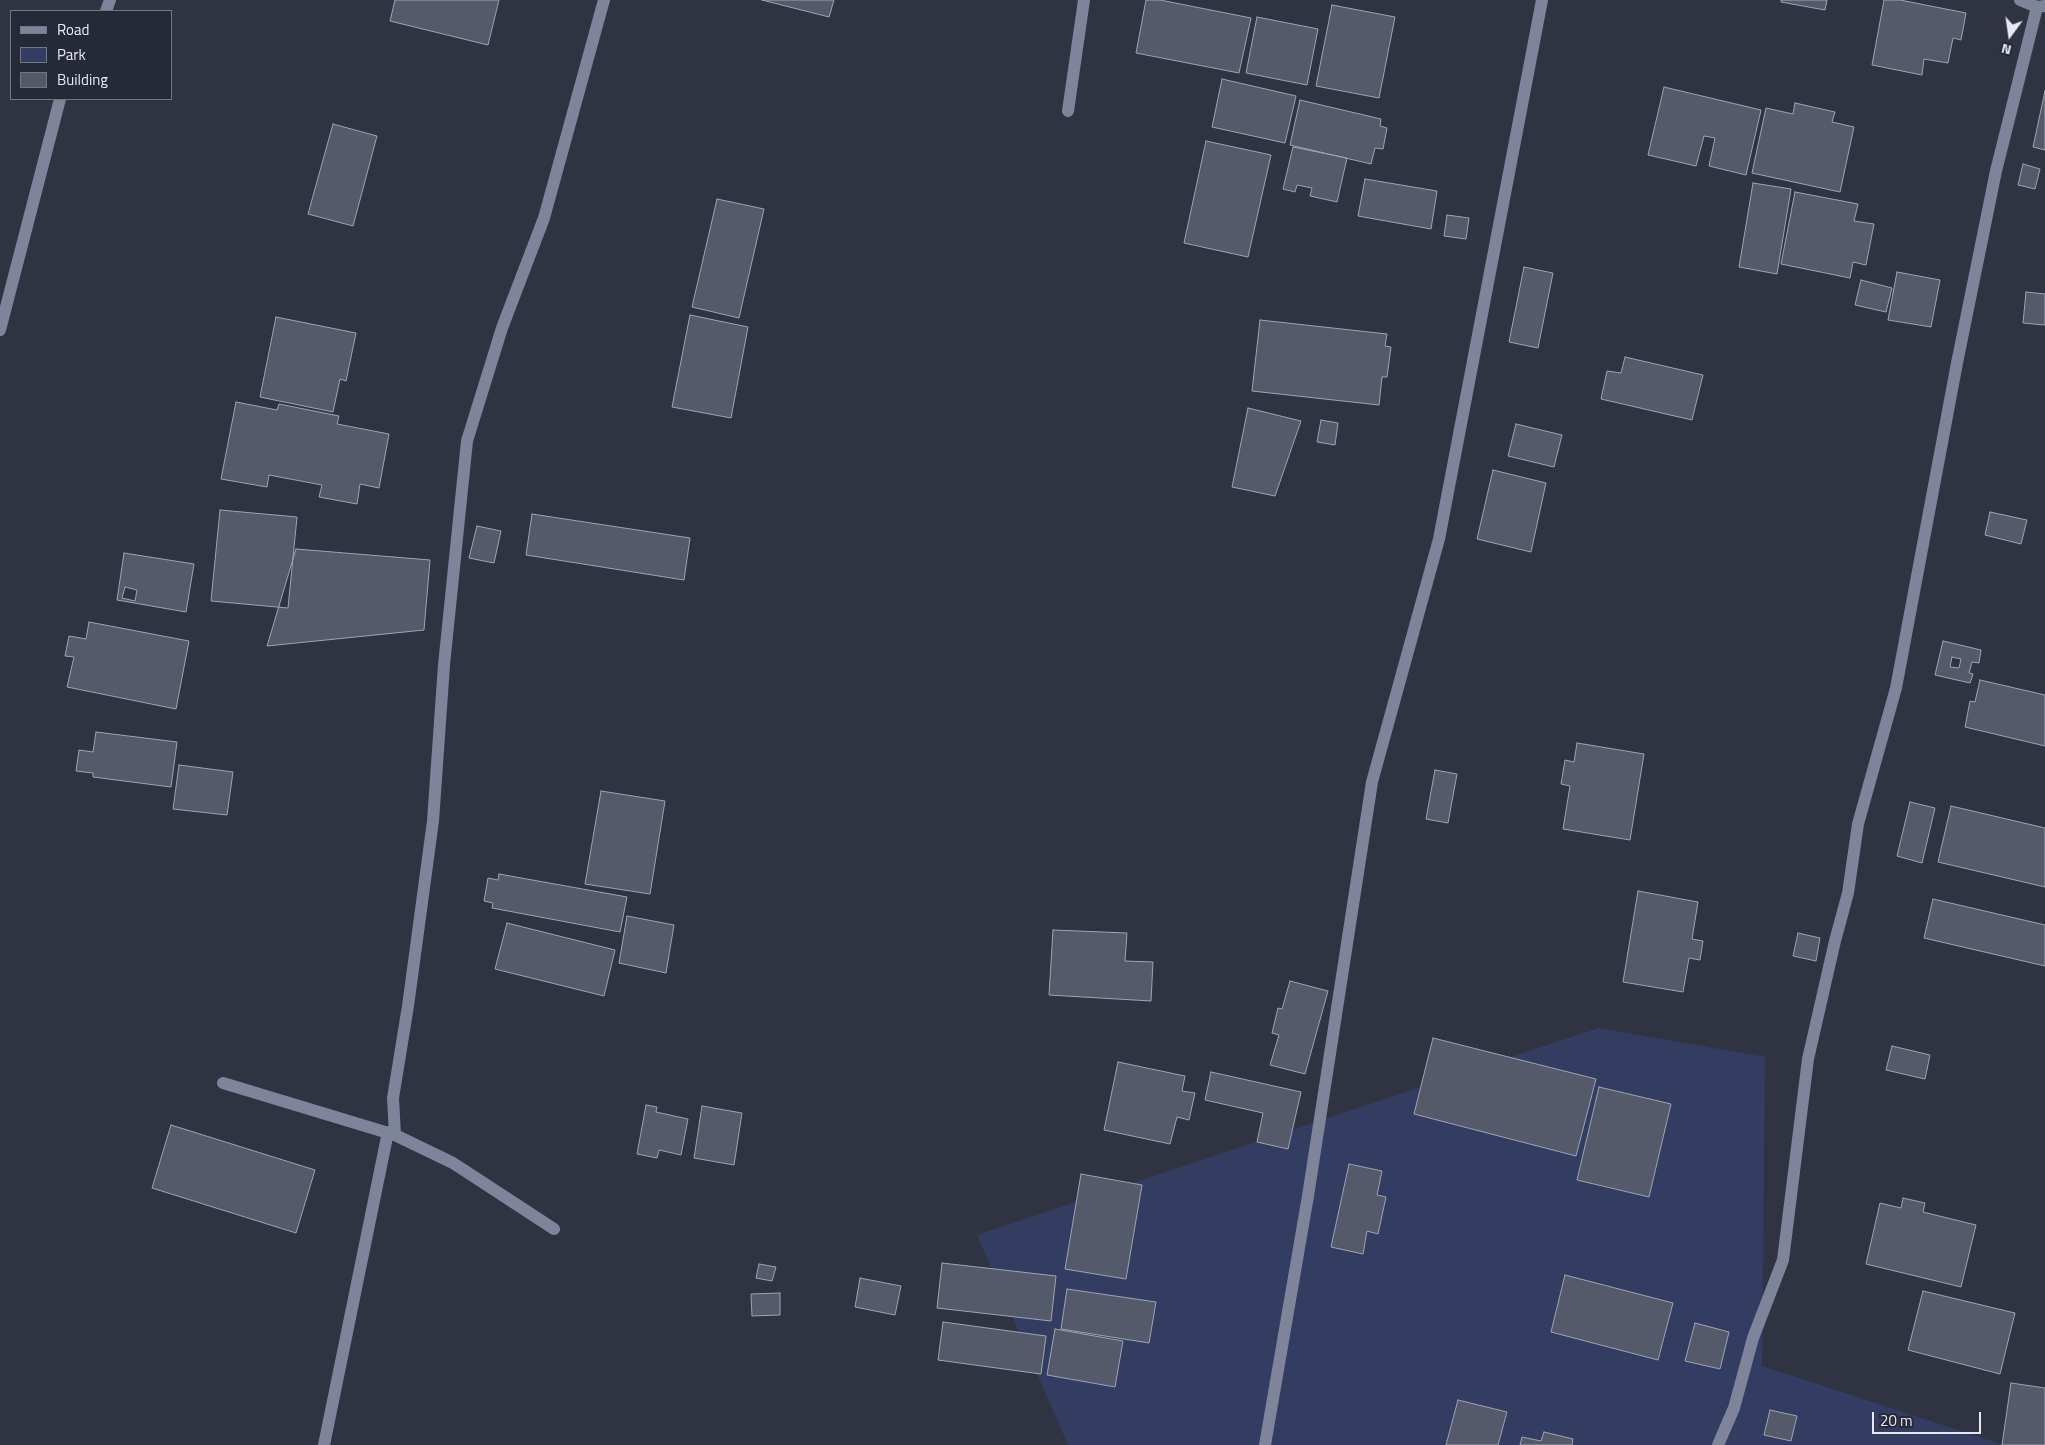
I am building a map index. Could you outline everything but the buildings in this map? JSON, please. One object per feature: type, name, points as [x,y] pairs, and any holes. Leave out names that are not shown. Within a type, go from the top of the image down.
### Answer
[{"type":"street","points":[[324,1445],[391,1134],[393,1098],[408,1006],[433,821],[444,665],[468,441],[502,328],[544,218],[604,0]]},
{"type":"street","points":[[1068,111],[1084,0]]},
{"type":"street","points":[[1265,1445],[1310,1186],[1372,782],[1439,539],[1542,0]]},
{"type":"street","points":[[1718,1445],[1734,1408],[1754,1338],[1783,1260],[1808,1059],[1848,893],[1858,824],[1896,688],[1957,363],[1996,171],[2041,7],[2020,0]]},
{"type":"street","points":[[0,330],[60,100]]},
{"type":"street","points":[[224,1083],[391,1134],[453,1163],[554,1229]]},
{"type":"green space","points":[[1599,1028],[1765,1057],[1762,1366],[2004,1445],[1068,1445],[977,1235]]}]
